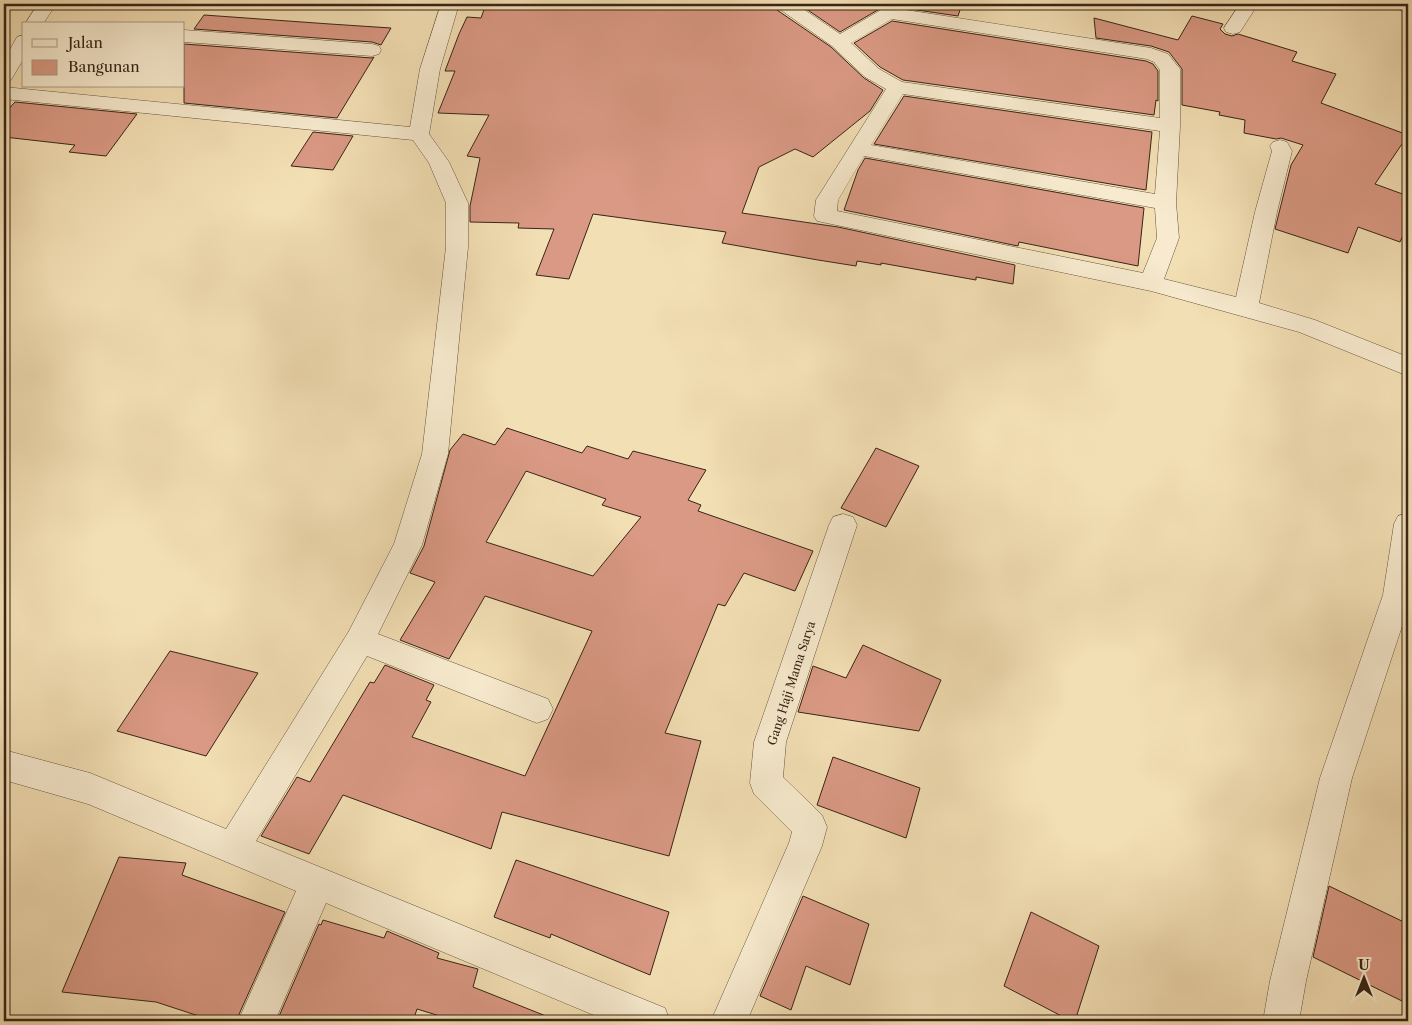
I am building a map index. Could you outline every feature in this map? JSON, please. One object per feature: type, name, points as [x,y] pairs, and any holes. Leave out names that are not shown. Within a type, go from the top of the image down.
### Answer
[{"type":"street","points":[[35,22],[47,4]]},
{"type":"street","points":[[233,848],[360,640],[408,545],[435,454],[456,247],[457,203],[439,162],[420,134],[430,69],[450,4]]},
{"type":"street","points":[[784,4],[839,42],[872,73],[896,87],[1170,126]]},
{"type":"street","points":[[1233,28],[1248,4]]},
{"type":"street","points":[[1399,4],[1408,7]]},
{"type":"street","points":[[839,42],[896,8],[1151,54],[1161,58],[1170,69],[1170,126],[1165,204],[1168,238],[1151,283]]},
{"type":"street","points":[[185,36],[372,50]]},
{"type":"street","points":[[4,76],[22,44]]},
{"type":"street","points":[[896,87],[827,200],[825,216],[1151,283],[1307,326],[1408,367]]},
{"type":"street","points":[[4,93],[420,134]]},
{"type":"street","points":[[1246,308],[1266,212],[1282,151],[1280,146]]},
{"type":"street","points":[[858,149],[1165,204]]},
{"type":"street","points":[[1281,1021],[1288,981],[1336,778],[1398,595],[1408,524]]},
{"type":"street","name":"Gang Haji Mama Sarya","points":[[729,1021],[777,908],[806,846],[810,827],[766,783],[770,742],[843,525]]},
{"type":"street","points":[[360,640],[537,709]]},
{"type":"street","points":[[4,765],[90,790],[652,1021]]},
{"type":"street","points":[[256,1021],[317,883]]},
{"type":"building","points":[[486,4],[773,4],[777,10],[831,47],[864,78],[883,90],[870,111],[813,157],[795,149],[759,167],[742,213],[838,227],[1015,265],[1013,284],[976,277],[976,280],[881,263],[881,265],[857,261],[856,266],[818,260],[722,243],[726,232],[593,214],[569,279],[536,275],[554,229],[518,228],[519,223],[470,222],[470,206],[480,158],[467,156],[489,115],[438,113],[455,71],[445,71],[459,34],[467,17],[481,18]]},
{"type":"building","points":[[799,4],[888,4],[840,32]]},
{"type":"building","points":[[915,4],[962,4],[958,16],[910,9]]},
{"type":"building","points":[[204,15],[391,28],[381,45],[372,42],[194,29]]},
{"type":"building","points":[[1192,16],[1223,24],[1220,29],[1225,34],[1232,36],[1238,34],[1297,52],[1292,61],[1336,74],[1321,103],[1408,135],[1375,184],[1408,196],[1408,224],[1400,242],[1358,227],[1348,253],[1275,229],[1291,165],[1303,145],[1281,138],[1276,139],[1244,133],[1245,120],[1219,115],[1220,112],[1182,105],[1182,69],[1169,52],[1151,46],[1096,38],[1094,18],[1178,40]]},
{"type":"building","points":[[892,21],[1146,61],[1153,64],[1158,71],[1158,101],[1156,100],[1154,115],[903,80],[880,67],[854,43]]},
{"type":"building","points":[[185,44],[374,57],[337,118],[184,103]]},
{"type":"building","points":[[904,96],[1152,132],[1146,190],[874,144]]},
{"type":"building","points":[[15,102],[137,114],[106,156],[69,152],[75,145],[4,137],[4,114]]},
{"type":"building","points":[[313,132],[353,136],[333,170],[291,166]]},
{"type":"building","points":[[865,158],[1144,208],[1138,266],[1019,242],[1018,246],[844,210],[858,170]]},
{"type":"building","points":[[507,428],[582,453],[587,446],[628,459],[633,451],[706,470],[688,500],[701,505],[698,511],[813,551],[795,591],[744,573],[725,606],[718,604],[665,733],[701,741],[669,856],[502,812],[491,849],[343,795],[309,854],[261,836],[297,777],[310,782],[370,682],[374,683],[385,665],[434,685],[426,700],[431,702],[412,737],[525,776],[592,631],[485,596],[449,659],[400,640],[435,582],[410,573],[424,546],[450,450],[463,434],[495,445]],"holes":[[[526,471],[606,499],[602,505],[641,517],[593,576],[486,542]]]},
{"type":"building","points":[[876,448],[919,466],[886,527],[841,508]]},
{"type":"building","points":[[863,645],[941,680],[919,731],[798,712],[813,666],[846,678]]},
{"type":"building","points":[[170,651],[258,673],[206,756],[117,731]]},
{"type":"building","points":[[833,757],[920,788],[906,838],[817,805]]},
{"type":"building","points":[[119,857],[186,863],[182,875],[285,912],[236,1021],[214,1021],[156,1002],[62,992]]},
{"type":"building","points":[[516,860],[669,912],[650,975],[551,934],[550,938],[494,917]]},
{"type":"building","points":[[1329,886],[1408,924],[1408,1004],[1313,957]]},
{"type":"building","points":[[803,896],[869,924],[850,985],[806,966],[791,1010],[760,996]]},
{"type":"building","points":[[1031,912],[1099,946],[1075,1021],[1071,1021],[1004,986]]},
{"type":"building","points":[[323,920],[384,938],[387,931],[439,953],[437,958],[478,969],[473,987],[556,1021],[456,1021],[417,1009],[413,1021],[277,1021],[319,924],[321,925]]}]
